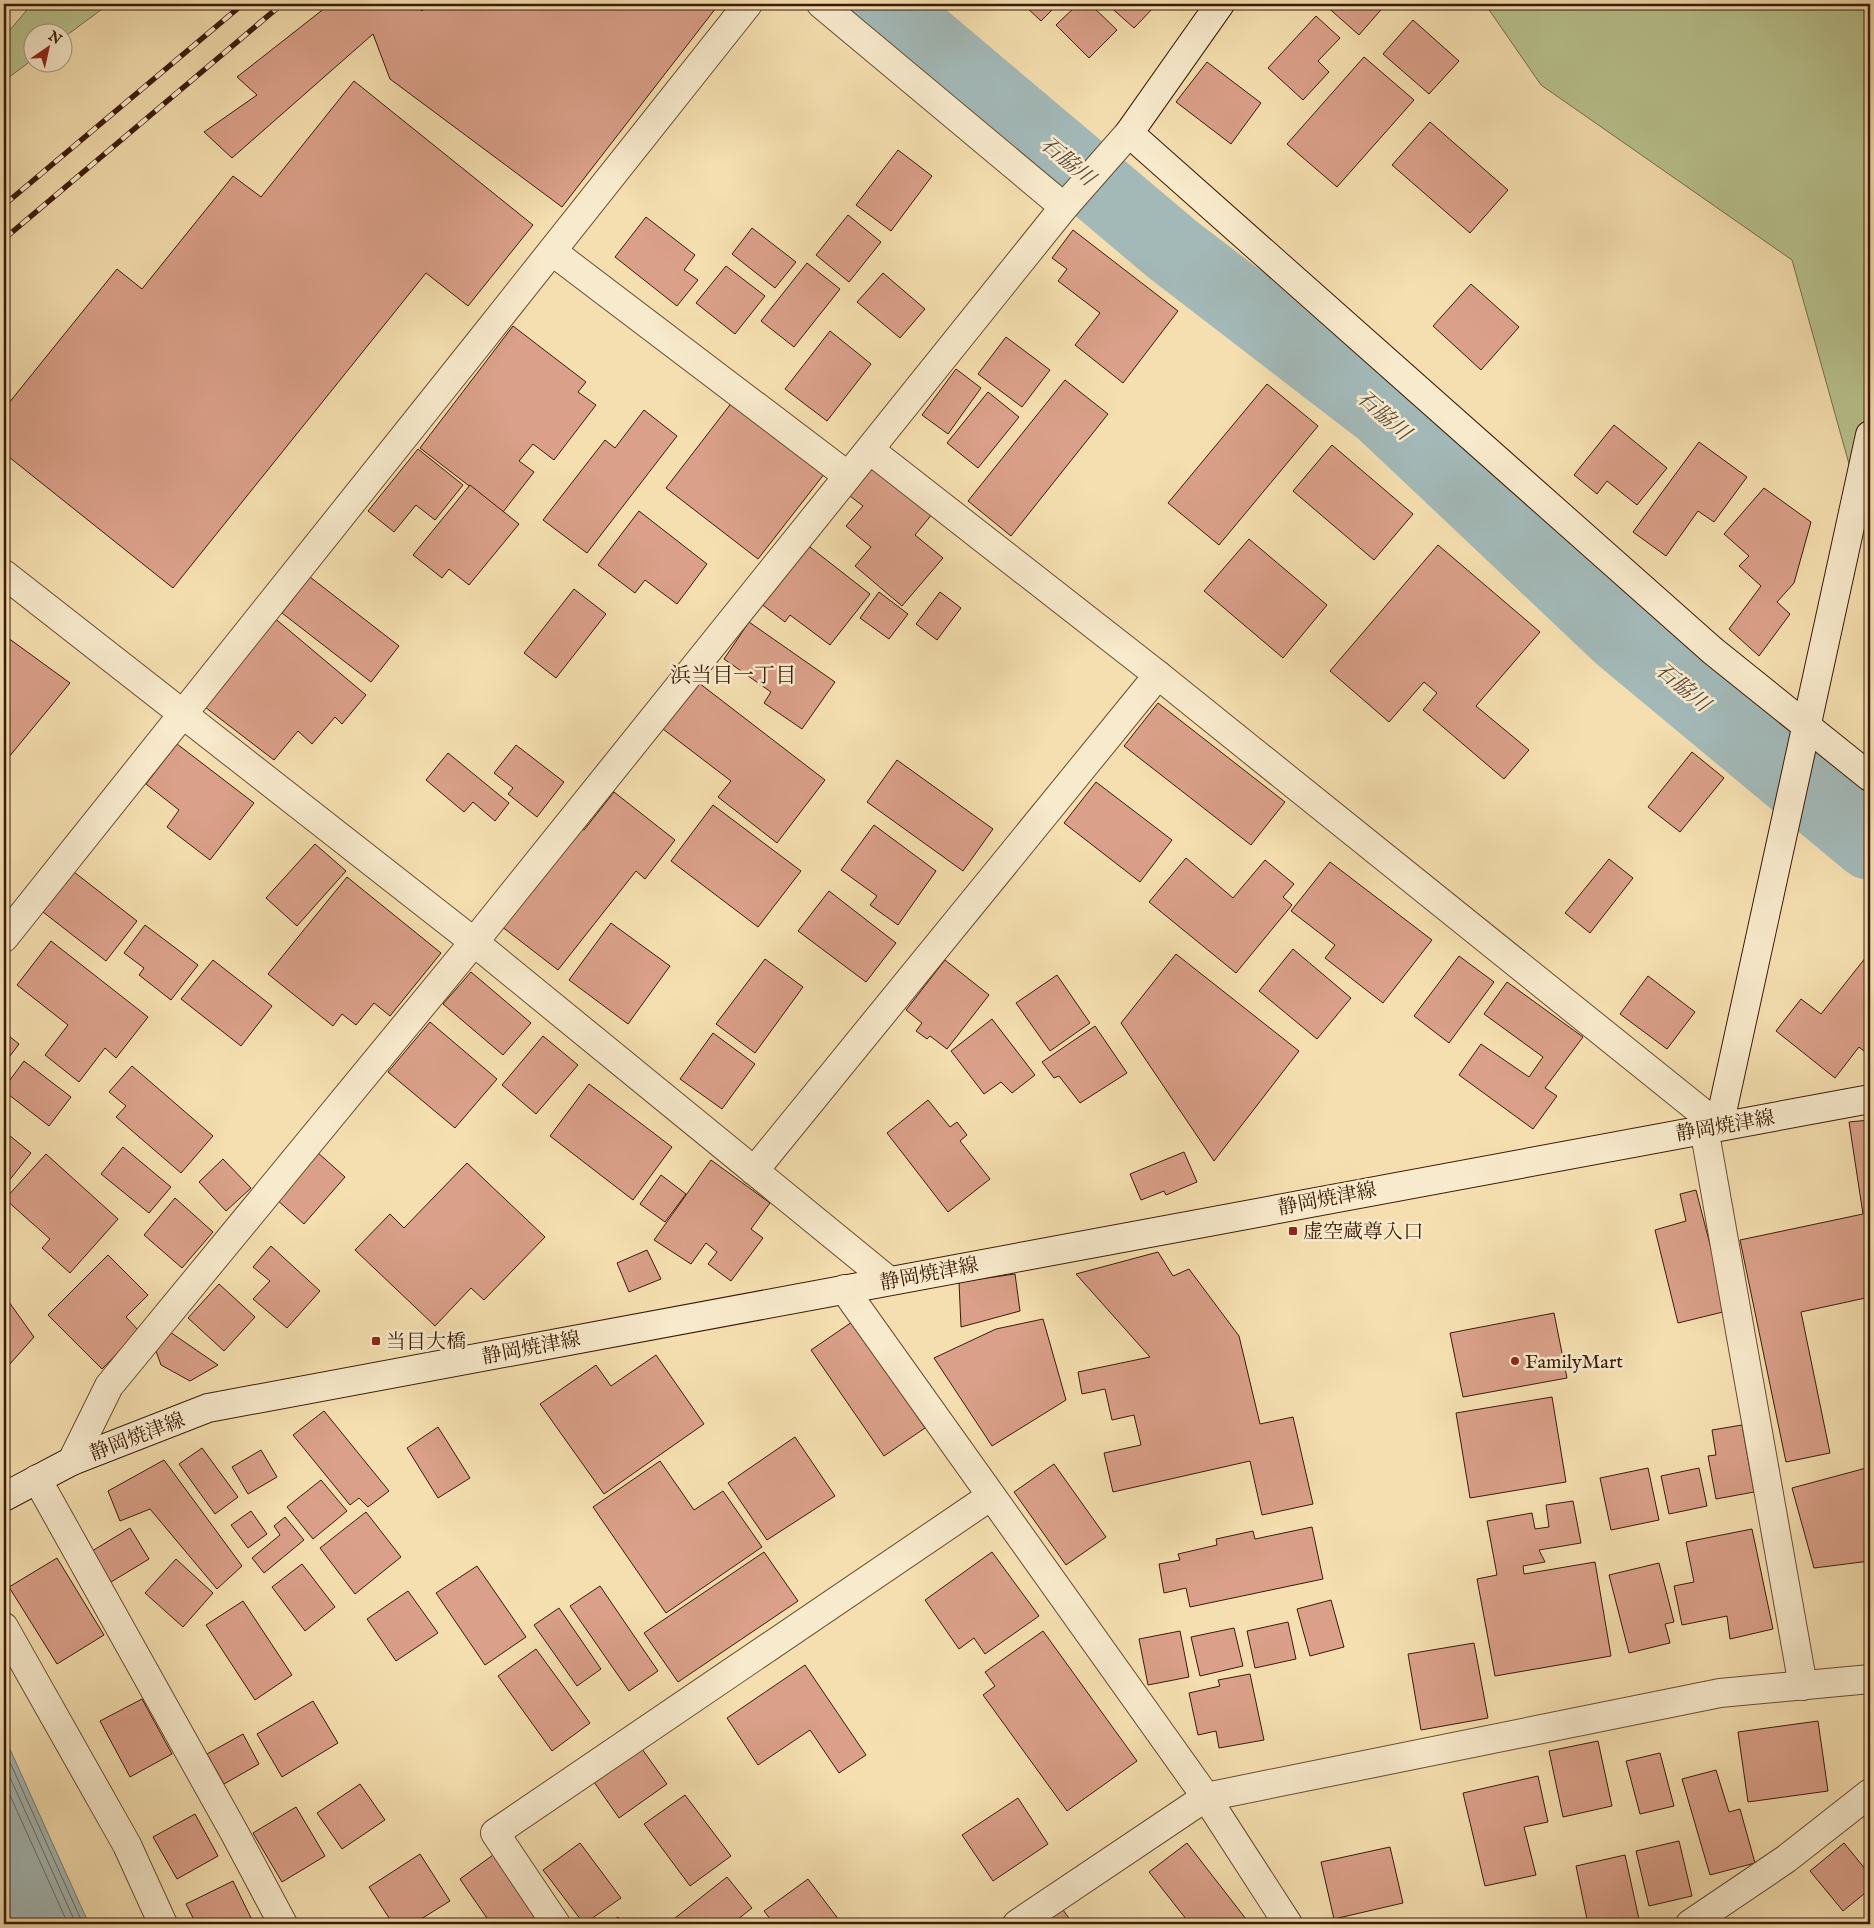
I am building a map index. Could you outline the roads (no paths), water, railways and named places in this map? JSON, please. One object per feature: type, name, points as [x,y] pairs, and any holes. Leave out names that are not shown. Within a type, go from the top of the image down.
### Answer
[{"type":"street","points":[[4,938],[180,714],[553,252],[748,4]]},
{"type":"street","points":[[821,4],[1064,207]]},
{"type":"street","points":[[72,1461],[109,1386],[474,942],[1064,207],[1128,133],[1220,4]]},
{"type":"street","points":[[1128,133],[1714,651],[1803,735],[1870,777]]},
{"type":"street","points":[[553,252],[848,476]]},
{"type":"street","points":[[1803,1686],[1711,1127],[1788,806],[1870,435]]},
{"type":"street","points":[[870,450],[1158,675],[1711,1127]]},
{"type":"street","points":[[4,574],[180,714],[474,942],[888,1280]]},
{"type":"street","points":[[754,1171],[1158,675]]},
{"type":"street","name":"静岡焼津線","points":[[4,1498],[72,1461],[208,1408],[888,1280],[1870,1099]]},
{"type":"street","points":[[844,1289],[1206,1798],[1288,1924]]},
{"type":"street","points":[[36,1479],[229,1823],[283,1924]]},
{"type":"street","points":[[556,1924],[495,1833],[991,1496]]},
{"type":"street","points":[[4,1627],[127,1845],[163,1924]]},
{"type":"street","points":[[1017,1924],[1206,1798],[1720,1693],[1870,1679]]},
{"type":"street","points":[[1690,1924],[1786,1859],[1870,1793]]},
{"type":"water","points":[[4,1736],[89,1924],[4,1924]]},
{"type":"waterway","name":"石脇川","points":[[882,4],[1172,249],[1384,412],[1622,637],[1870,843]]},
{"type":"railway","points":[[4,205],[243,4]]},
{"type":"railway","points":[[4,239],[282,4]]},
{"type":"place","name":"虚空蔵尊入口","points":[[1293,1231]]},
{"type":"place","name":"当目大橋","points":[[376,1341]]},
{"type":"place","name":"FamilyMart","points":[[1515,1361]]},
{"type":"district","name":"浜当目一丁目","points":[[733,675]]}]
